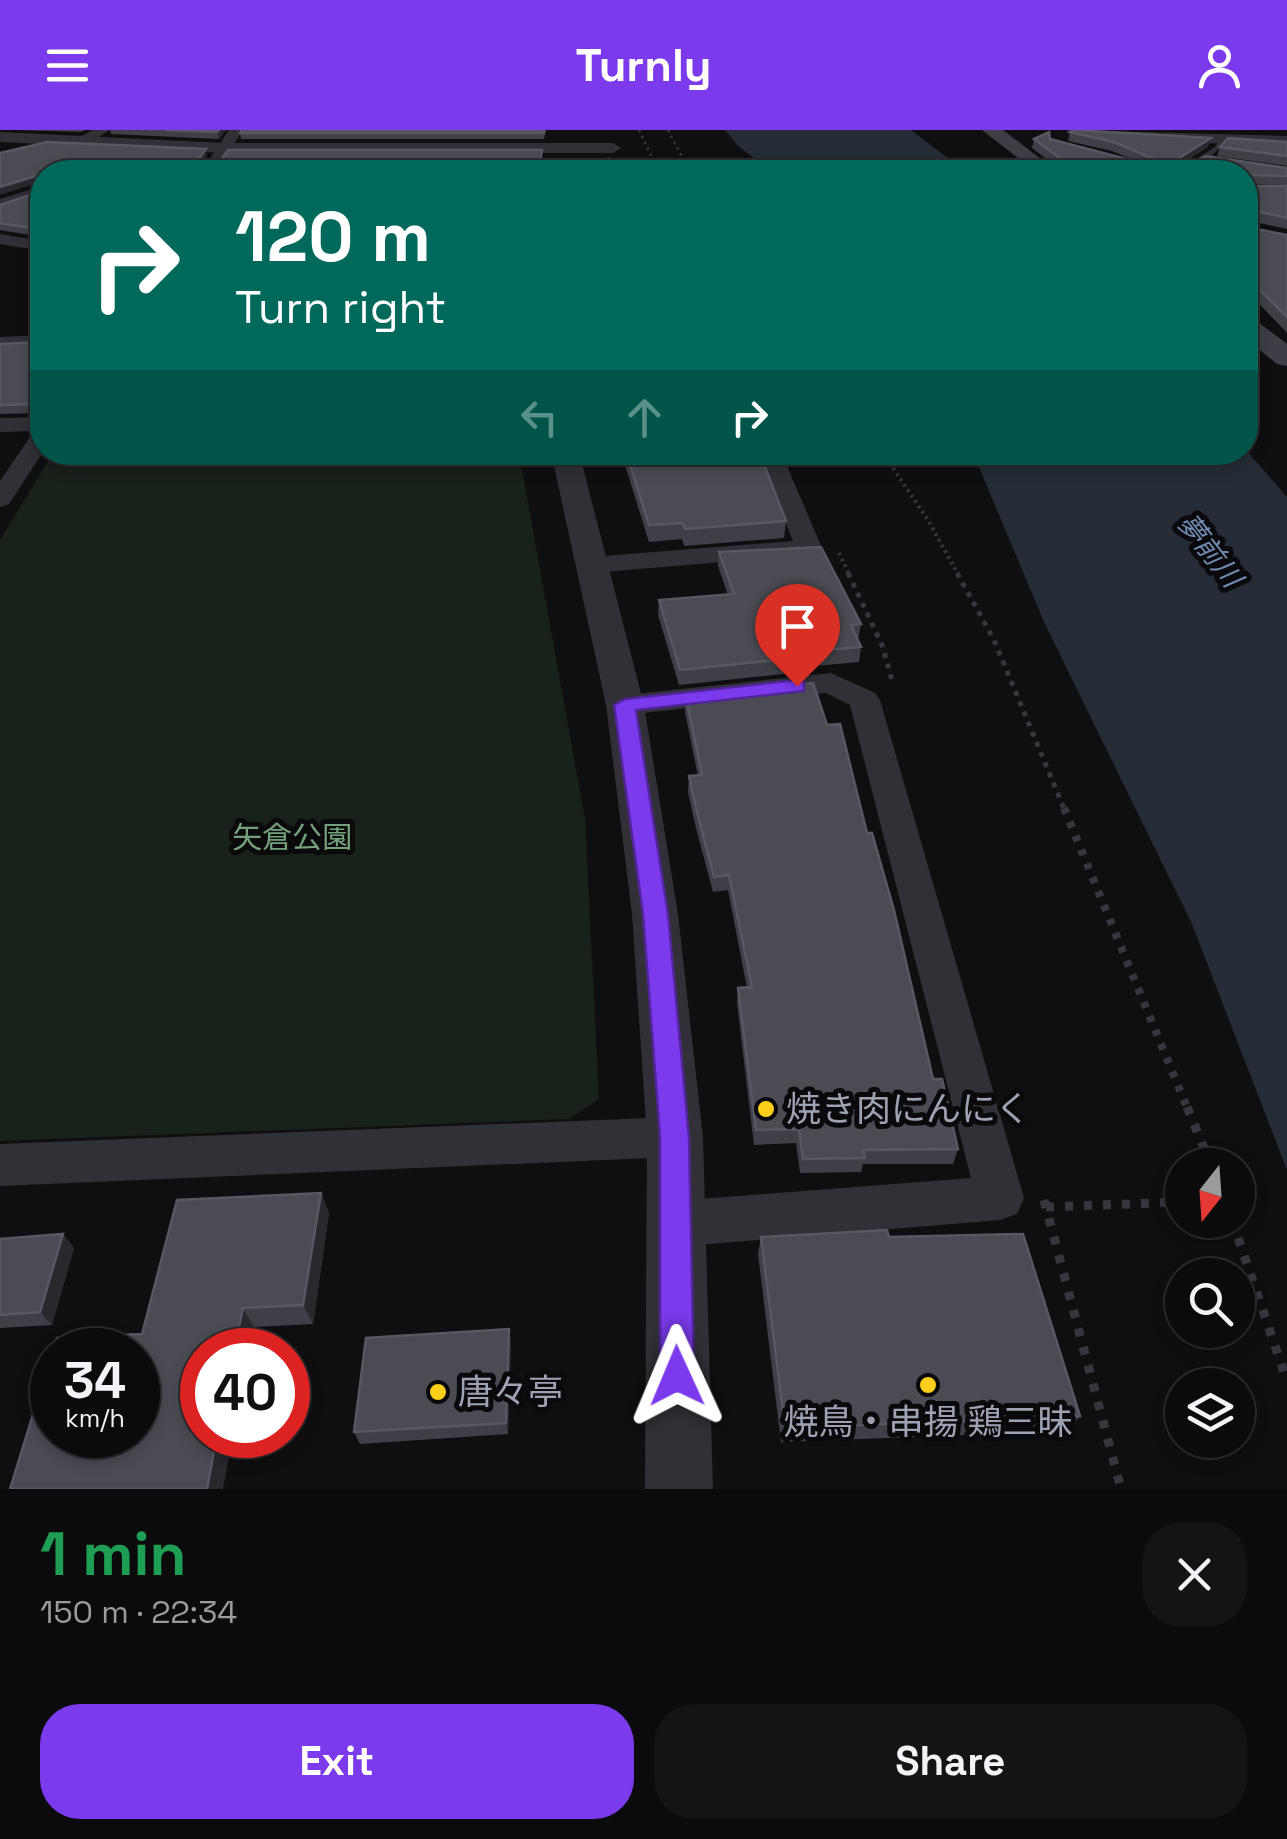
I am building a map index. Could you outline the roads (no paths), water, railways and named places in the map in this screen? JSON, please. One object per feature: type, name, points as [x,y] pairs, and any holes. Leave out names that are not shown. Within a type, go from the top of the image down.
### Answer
[{"type":"main road","points":[[991,130],[1032,160]]},
{"type":"main road","points":[[1258,335],[1287,358]]},
{"type":"street","points":[[81,142],[103,130]]},
{"type":"street","points":[[216,160],[236,130]]},
{"type":"street","points":[[1072,133],[1220,141],[1246,134],[1287,140]]},
{"type":"street","points":[[0,137],[224,148],[611,153]]},
{"type":"street","points":[[0,154],[49,140]]},
{"type":"street","points":[[14,181],[30,182]]},
{"type":"street","points":[[0,204],[30,195]]},
{"type":"street","points":[[0,239],[30,244]]},
{"type":"street","points":[[0,343],[30,342]]},
{"type":"street","points":[[0,425],[30,424]]},
{"type":"street","points":[[0,499],[30,454]]},
{"type":"street","points":[[568,465],[625,705],[656,914],[674,1137],[679,1489]]},
{"type":"street","points":[[591,566],[810,548],[775,465]]},
{"type":"street","points":[[625,705],[831,682],[864,700],[1000,1198],[674,1224]]},
{"type":"street","points":[[0,1166],[674,1137]]},
{"type":"lane","points":[[1204,159],[1218,148],[1220,141]]},
{"type":"lane","points":[[1204,159],[1210,160]]},
{"type":"water","points":[[725,130],[911,130],[950,160],[757,160]]},
{"type":"water","name":"夢前川","points":[[1258,464],[1287,497],[1287,1170],[1192,924],[1044,622],[978,465]]},
{"type":"place","name":"焼き肉にんにく","points":[[766,1109]]},
{"type":"place","name":"焼鳥・串揚 鶏三昧","points":[[928,1385]]},
{"type":"place","name":"唐々亭","points":[[438,1392]]},
{"type":"park label","name":"矢倉公園","points":[[292,837]]}]
